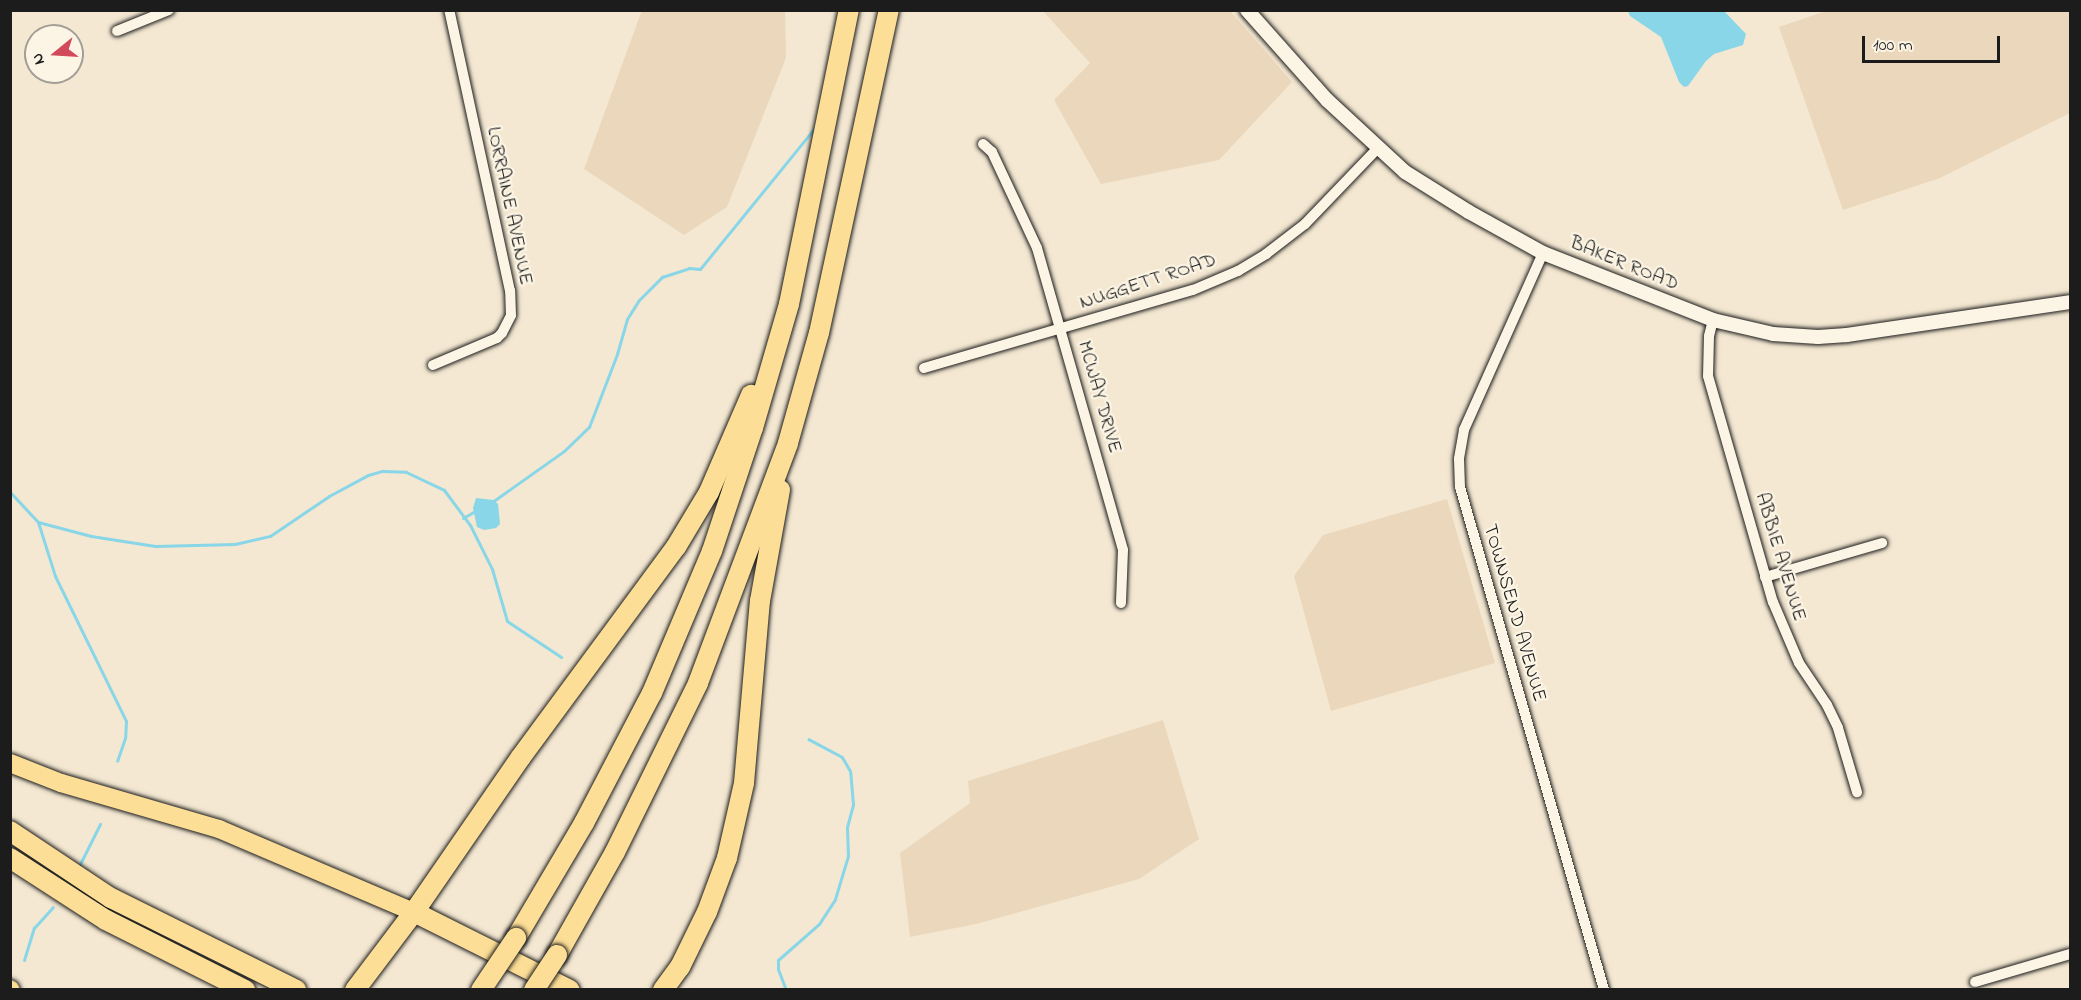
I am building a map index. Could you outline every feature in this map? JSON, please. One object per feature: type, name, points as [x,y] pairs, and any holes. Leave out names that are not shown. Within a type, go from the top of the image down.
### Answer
[{"type":"highway","points":[[481,990],[516,938],[584,823],[652,693],[712,551],[753,428],[789,304],[849,10]]},
{"type":"highway","points":[[534,990],[557,955],[615,852],[699,683],[788,442],[819,333],[889,10]]},
{"type":"highway","points":[[356,988],[414,912],[521,757],[676,547],[709,492],[789,304]]},
{"type":"highway","points":[[663,990],[680,966],[707,912],[727,858],[744,783],[760,601],[788,442]]},
{"type":"highway","points":[[10,763],[61,783],[219,830],[414,912],[570,990]]},
{"type":"highway","points":[[10,831],[111,898],[296,990]]},
{"type":"highway","points":[[10,858],[106,920],[244,990]]},
{"type":"street","points":[[117,31],[169,10]]},
{"type":"street","name":"LORRAINE AVENUE","points":[[433,365],[496,338],[502,333],[511,315],[510,291],[449,10]]},
{"type":"street","name":"BAKER ROAD","points":[[1247,10],[1328,100],[1377,149],[1405,172],[1442,196],[1543,253],[1713,320],[1773,334],[1818,337],[1951,321],[2070,302]]},
{"type":"street","name":"MCWAY DRIVE","points":[[983,144],[992,152],[1037,248],[1123,550],[1121,603]]},
{"type":"street","name":"NUGGETT ROAD","points":[[924,368],[1194,290],[1238,271],[1266,254],[1305,225],[1377,149]]},
{"type":"street","name":"TOWNSEND AVENUE","points":[[1543,253],[1464,430],[1459,459],[1460,487],[1605,990]]},
{"type":"street","name":"ABBIE AVENUE","points":[[1713,320],[1709,336],[1708,376],[1765,577],[1784,632],[1838,728],[1857,792]]},
{"type":"street","points":[[1765,577],[1882,543]]},
{"type":"street","points":[[1975,982],[2070,954]]},
{"type":"shaded area","points":[[642,10],[785,11],[786,58],[727,207],[684,235],[584,169]]},
{"type":"shaded area","points":[[1043,11],[1230,11],[1292,82],[1219,160],[1101,184],[1054,100],[1090,63]]},
{"type":"shaded area","points":[[1826,11],[2070,11],[2070,113],[1940,178],[1843,210],[1779,27]]},
{"type":"shaded area","points":[[1447,499],[1495,663],[1331,711],[1294,576],[1323,535]]},
{"type":"shaded area","points":[[1163,720],[1199,839],[1139,879],[976,924],[910,937],[900,853],[970,803],[968,781]]},
{"type":"water","points":[[1628,11],[1724,11],[1746,34],[1743,45],[1714,54],[1688,86],[1684,87],[1679,82],[1661,37],[1630,16]]},
{"type":"water","points":[[476,498],[493,500],[498,504],[500,524],[496,528],[484,530],[477,527],[473,508]]},
{"type":"waterway","points":[[492,502],[564,451],[589,427],[617,354],[627,319],[639,300],[662,277],[689,268],[700,269],[817,125]]},
{"type":"waterway","points":[[10,492],[38,522],[91,536],[155,546],[235,544],[270,536],[329,496],[368,475],[382,471],[406,472],[444,490],[470,525],[492,569],[507,621],[561,657]]},
{"type":"waterway","points":[[463,518],[475,511]]},
{"type":"waterway","points":[[38,522],[55,576],[126,721],[125,738],[117,761]]},
{"type":"waterway","points":[[786,990],[778,969],[778,960],[819,924],[835,899],[848,856],[847,827],[853,804],[850,771],[842,757],[808,739]]},
{"type":"waterway","points":[[80,864],[100,824]]},
{"type":"waterway","points":[[24,960],[34,928],[53,907]]}]
